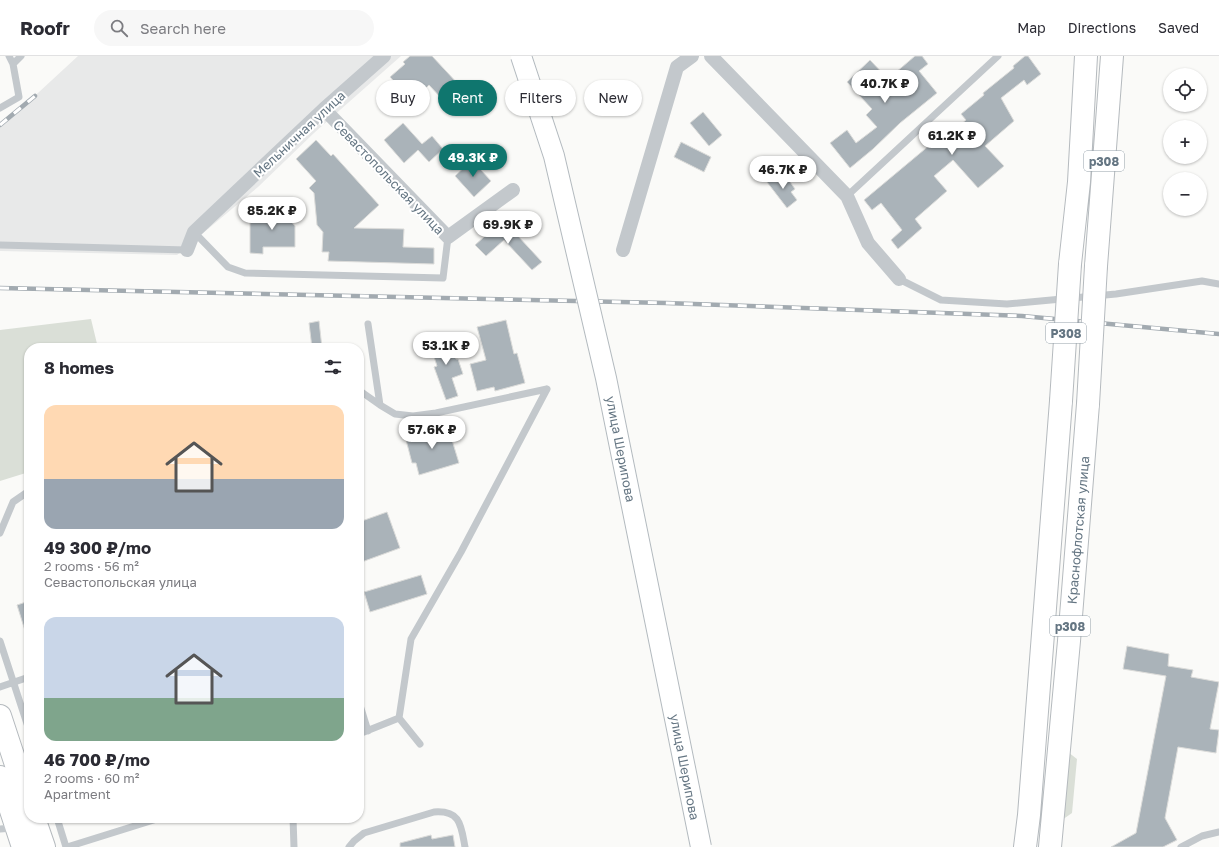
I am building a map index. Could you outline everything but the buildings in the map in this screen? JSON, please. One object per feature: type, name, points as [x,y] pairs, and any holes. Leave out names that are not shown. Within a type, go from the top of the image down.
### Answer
[{"type":"main road","name":"улица Шерипова","points":[[521,56],[554,156],[606,378],[701,847]]},
{"type":"main road","name":"P308","points":[[1025,847],[1029,815],[1061,401],[1070,264],[1079,182],[1086,56]]},
{"type":"main road","name":"Краснофлотская улица","points":[[1050,847],[1069,641],[1088,404],[1096,266],[1112,56]]},
{"type":"main road","points":[[0,716],[16,775],[24,793]]},
{"type":"main road","points":[[16,775],[19,830],[44,847]]},
{"type":"street","name":"Мельничная улица","points":[[186,250],[194,232],[324,109],[384,56]]},
{"type":"street","points":[[623,250],[677,67],[692,56]]},
{"type":"street","points":[[711,56],[847,196],[868,243],[899,279]]},
{"type":"street","name":"Севастопольская улица","points":[[324,109],[448,238],[513,190]]},
{"type":"lane","points":[[0,108],[19,97],[13,64],[9,56]]},
{"type":"lane","points":[[13,64],[21,56]]},
{"type":"lane","points":[[847,196],[998,56]]},
{"type":"lane","points":[[194,232],[228,267],[245,273],[443,278],[448,238]]},
{"type":"lane","points":[[0,245],[186,250]]},
{"type":"lane","points":[[899,279],[941,300],[1006,304],[1116,294],[1202,281],[1219,284]]},
{"type":"lane","points":[[368,324],[380,405]]},
{"type":"lane","points":[[364,394],[395,414],[412,416],[436,413],[547,389],[460,552],[411,639],[399,718],[420,744]]},
{"type":"lane","points":[[0,533],[13,502],[24,494]]},
{"type":"lane","points":[[0,641],[24,714]]},
{"type":"lane","points":[[0,687],[24,679]]},
{"type":"lane","points":[[364,718],[368,731]]},
{"type":"lane","points":[[364,732],[399,718]]},
{"type":"lane","points":[[349,847],[364,833],[434,812],[444,811],[452,814],[458,820],[465,847]]},
{"type":"lane","points":[[59,823],[66,847],[144,823]]},
{"type":"lane","points":[[293,823],[294,847]]},
{"type":"lane","points":[[1182,847],[1202,836],[1219,832]]},
{"type":"shaded area","points":[[78,56],[401,56],[314,133],[258,187],[177,255],[0,251],[0,128]]},
{"type":"shaded area","points":[[91,319],[97,343],[24,343],[24,474],[0,481],[0,330]]},
{"type":"shaded area","points":[[1064,749],[1077,759],[1072,813],[1059,822]]},
{"type":"railway","points":[[0,125],[35,96]]},
{"type":"railway","points":[[0,288],[666,303],[1022,316],[1219,334]]}]
